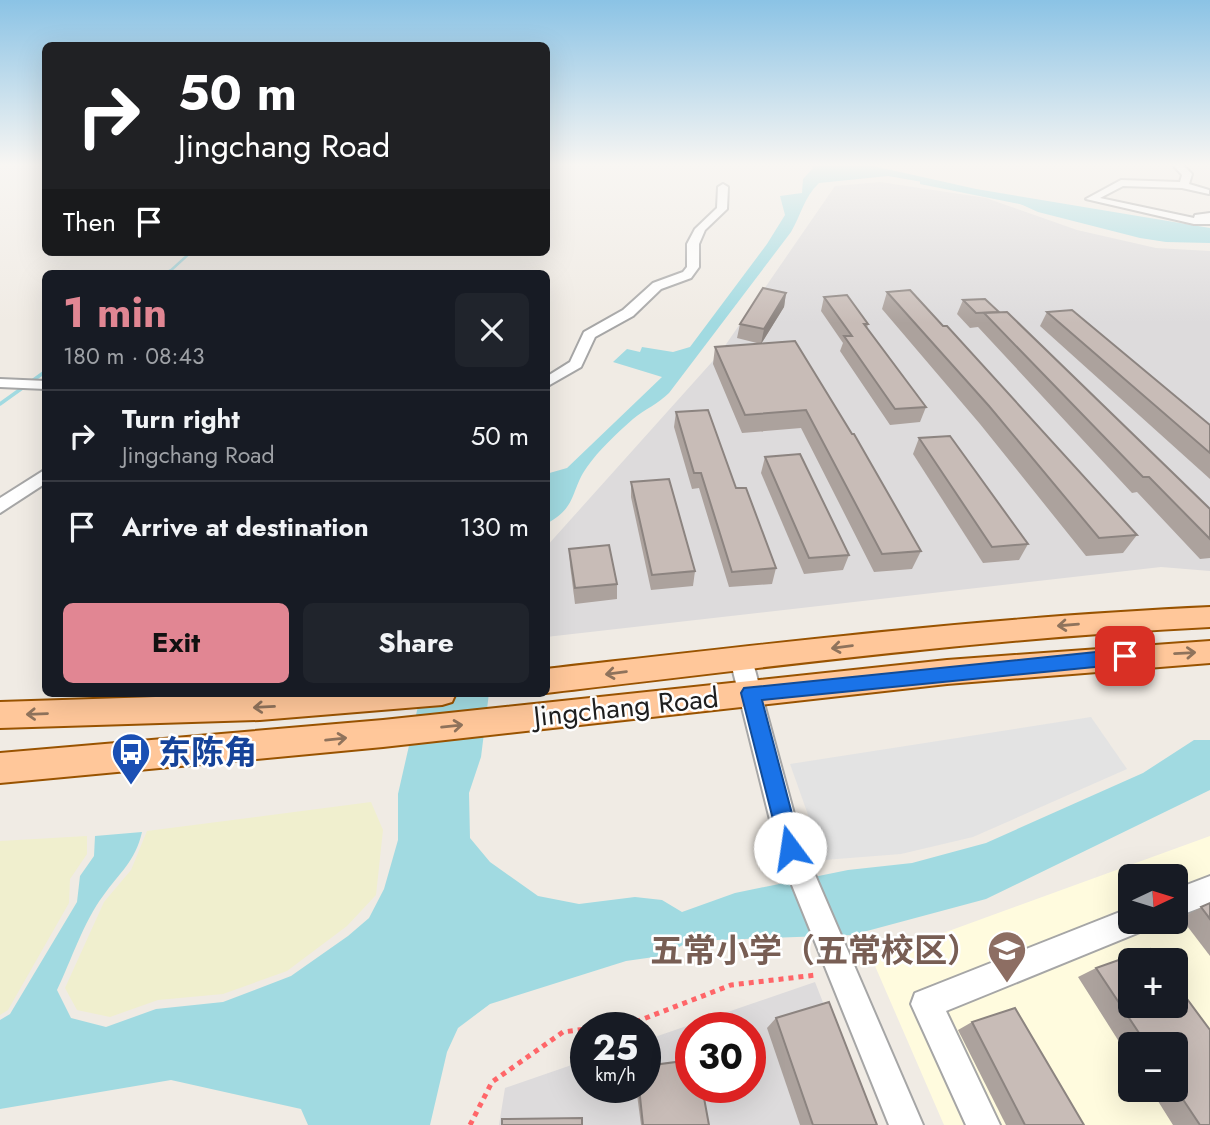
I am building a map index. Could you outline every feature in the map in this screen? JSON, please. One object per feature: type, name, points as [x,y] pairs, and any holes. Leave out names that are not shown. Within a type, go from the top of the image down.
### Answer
[{"type":"main road","name":"Jingchang Road","points":[[550,681],[943,636],[1106,622],[1210,617]]},
{"type":"main road","name":"Jingchang Road","points":[[0,768],[252,748],[941,673],[1125,656],[1210,652]]},
{"type":"main road","points":[[0,715],[260,707],[406,697]]},
{"type":"street","points":[[550,380],[576,364],[589,335],[628,313],[657,286],[687,275],[693,267],[693,243],[700,229],[713,218]]},
{"type":"street","points":[[1178,218],[1209,221],[1200,218]]},
{"type":"street","points":[[0,383],[41,385]]},
{"type":"street","points":[[0,507],[42,477]]},
{"type":"street","points":[[741,659],[790,848],[829,972],[906,1125]]},
{"type":"street","points":[[1188,899],[1210,890]]},
{"type":"street","points":[[983,1125],[926,1004],[1118,927]]},
{"type":"path","points":[[661,1013],[731,985],[829,972]]},
{"type":"path","points":[[470,1125],[492,1082],[563,1032],[570,1031]]},
{"type":"shaded area","points":[[813,218],[1041,218],[1077,230],[1156,248],[1210,251],[1210,571],[1161,567],[550,637],[550,543],[720,353]]},
{"type":"shaded area","points":[[1091,717],[1127,769],[973,837],[901,854],[824,860],[790,764]]},
{"type":"shaded area","name":"五常小学（五常校区）","points":[[1210,836],[1210,1125],[944,1125],[872,959],[1118,869],[1118,934],[1188,934],[1188,864],[1133,864]]},
{"type":"shaded area","points":[[815,982],[871,1125],[499,1125],[505,1088],[570,1066],[570,1103],[661,1103],[661,1035],[675,1030],[675,1103],[766,1103],[766,1012],[728,1012]]},
{"type":"green space","points":[[371,802],[383,830],[376,895],[347,926],[287,971],[223,994],[158,1000],[110,1017],[77,1010],[65,988],[104,902],[131,870],[147,831]]},
{"type":"green space","points":[[87,836],[87,854],[70,879],[69,903],[8,1010],[0,1015],[0,841]]},
{"type":"water","points":[[783,218],[798,218],[791,232],[669,393],[633,419],[602,448],[582,476],[569,505],[550,522],[550,473],[567,468],[662,377],[613,362],[627,349],[640,352],[642,347],[673,352],[690,347],[767,244]]},
{"type":"water","points":[[1060,218],[1147,218],[1210,228],[1210,243],[1166,242]]},
{"type":"water","points":[[420,697],[488,697],[481,757],[469,793],[470,838],[490,862],[538,896],[579,904],[635,897],[662,900],[682,912],[735,893],[848,870],[912,863],[986,843],[1143,773],[1194,740],[1210,740],[1210,790],[986,899],[852,935],[691,941],[661,956],[626,961],[490,1004],[458,1028],[447,1052],[430,1125],[308,1125],[301,1109],[171,1080],[0,1109],[0,1020],[10,1014],[77,902],[80,876],[94,856],[95,836],[142,832],[131,859],[90,917],[57,990],[71,1018],[106,1027],[156,1009],[223,1002],[291,976],[348,936],[369,918],[384,889],[398,840],[398,794]]},
{"type":"building","points":[[763,288],[786,293],[764,329],[740,324]]},
{"type":"building","points":[[910,290],[943,326],[947,326],[1137,535],[1099,538],[989,406],[887,292]]},
{"type":"building","points":[[847,295],[868,324],[864,324],[926,407],[895,409],[844,336],[852,336],[824,297]]},
{"type":"building","points":[[985,299],[999,312],[976,313],[963,300]]},
{"type":"building","points":[[1072,310],[1210,425],[1210,453],[1047,312]]},
{"type":"building","points":[[1007,312],[1210,509],[1210,539],[1149,477],[1143,477],[984,313]]},
{"type":"building","points":[[795,341],[854,434],[921,551],[882,554],[806,410],[745,415],[715,347]]},
{"type":"building","points":[[708,410],[736,488],[746,488],[776,568],[732,572],[701,473],[694,473],[676,412]]},
{"type":"building","points":[[950,436],[1028,544],[992,547],[919,438]]},
{"type":"building","points":[[800,454],[849,555],[809,558],[765,457]]},
{"type":"building","points":[[669,479],[695,571],[652,575],[631,482]]},
{"type":"building","points":[[609,545],[617,584],[575,588],[569,549]]},
{"type":"building","points":[[1210,903],[1210,919],[1201,907]]},
{"type":"building","points":[[1118,960],[1118,1001],[1096,968]]},
{"type":"building","points":[[1188,1000],[1210,1030],[1210,1125],[1200,1125],[1185,1102],[1188,1102],[1188,1032],[1138,1032],[1129,1018],[1188,1018]]},
{"type":"building","points":[[829,1002],[877,1125],[813,1125],[776,1018]]},
{"type":"building","points":[[1015,1008],[1084,1125],[1025,1125],[972,1022]]},
{"type":"building","points":[[675,1062],[675,1103],[705,1103],[709,1125],[643,1125],[641,1103],[661,1103],[661,1064]]},
{"type":"building","points":[[582,1118],[582,1125],[502,1125],[502,1119]]},
{"type":"waterway","points":[[171,270],[187,256]]},
{"type":"waterway","points":[[0,404],[42,374]]},
{"type":"place","name":"东陈角","points":[[131,786]]},
{"type":"place","name":"五常小学（五常校区）","points":[[1007,984]]},
{"type":"route","points":[[790,848],[751,693],[1125,656]]}]
